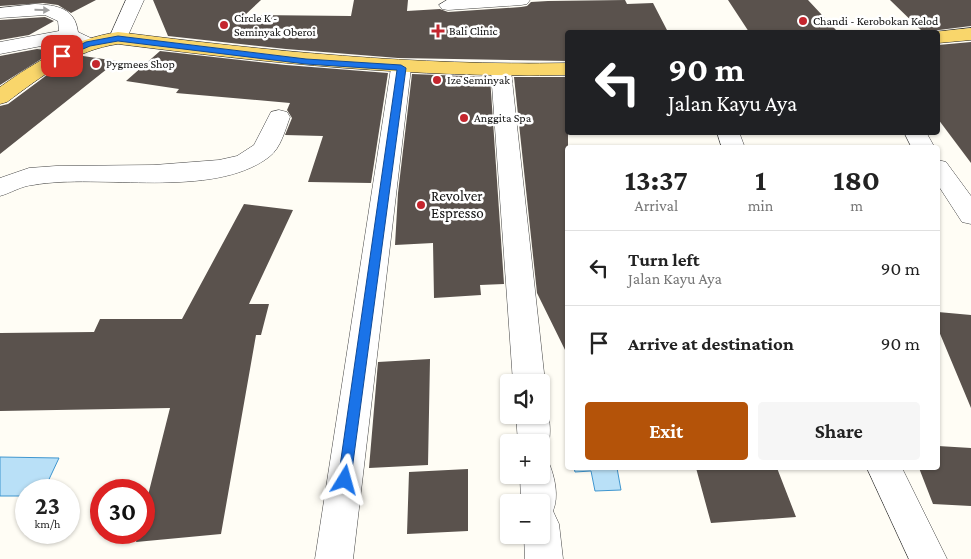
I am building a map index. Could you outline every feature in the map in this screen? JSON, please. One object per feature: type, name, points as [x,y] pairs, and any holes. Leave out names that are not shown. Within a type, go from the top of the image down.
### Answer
[{"type":"main road","points":[[940,37],[971,34]]},
{"type":"main road","points":[[0,97],[45,64],[88,44],[118,38],[306,61],[401,68],[501,71],[565,69]]},
{"type":"street","points":[[118,38],[135,0]]},
{"type":"street","points":[[448,5],[521,0]]},
{"type":"street","points":[[0,13],[41,10],[57,11],[66,19],[69,35]]},
{"type":"street","points":[[0,48],[69,35],[88,44]]},
{"type":"street","points":[[334,559],[401,68]]},
{"type":"street","points":[[501,71],[528,374]]},
{"type":"street","points":[[0,187],[32,176],[150,173],[222,168],[247,161],[263,151],[279,117]]},
{"type":"street","points":[[940,171],[971,215]]},
{"type":"street","points":[[885,470],[928,559]]},
{"type":"street","points":[[543,544],[544,559]]},
{"type":"water","points":[[0,457],[59,458],[49,479],[15,479],[15,496],[0,496]]},
{"type":"water","points":[[574,470],[617,470],[621,490],[595,491],[591,471],[575,472]]},
{"type":"building","points":[[0,0],[96,0],[71,13],[58,5],[43,3],[0,6]]},
{"type":"building","points":[[153,0],[261,0],[245,15],[351,16],[354,0],[408,0],[407,11],[440,9],[448,12],[521,7],[527,6],[531,2],[625,0],[627,4],[653,3],[667,30],[565,30],[565,61],[398,58],[286,49],[168,36]]},
{"type":"building","points":[[728,0],[808,0],[836,30],[748,30]]},
{"type":"building","points":[[890,0],[971,0],[971,26],[921,30]]},
{"type":"building","points":[[45,17],[54,21],[29,35],[0,40],[0,20]]},
{"type":"building","points":[[971,42],[971,163],[940,122],[940,45]]},
{"type":"building","points":[[37,49],[54,51],[0,85],[0,56]]},
{"type":"building","points":[[160,51],[286,65],[388,73],[371,183],[308,182],[323,136],[285,135],[292,118],[287,110],[290,103],[176,93],[179,89],[126,81]]},
{"type":"building","points":[[83,56],[117,61],[0,154],[0,106],[8,104],[47,75]]},
{"type":"building","points":[[412,74],[490,77],[504,284],[480,285],[481,295],[434,298],[433,243],[395,245],[398,193]]},
{"type":"building","points":[[514,77],[565,77],[565,135],[568,135],[568,145],[565,145],[565,350],[537,293]]},
{"type":"building","points":[[244,204],[293,210],[249,304],[269,304],[261,335],[256,335],[221,534],[155,540],[155,479],[152,479],[170,408],[0,411],[0,333],[94,332],[100,319],[182,319]]},
{"type":"building","points":[[940,312],[971,315],[971,408],[940,334]]},
{"type":"building","points":[[430,359],[428,465],[369,468],[378,362]]},
{"type":"building","points":[[940,446],[971,448],[971,506],[933,504],[920,470],[940,470]]},
{"type":"building","points":[[468,469],[468,531],[407,534],[409,472]]},
{"type":"building","points":[[697,470],[778,470],[796,517],[711,523]]},
{"type":"place","name":"Chandi - Kerobokan Kelod","points":[[803,21]]},
{"type":"place","name":"Circle K - Seminyak Oberoi","points":[[224,25]]},
{"type":"place","name":"Bali Clinic","points":[[438,31]]},
{"type":"place","name":"Pygmees Shop","points":[[96,64]]},
{"type":"place","name":"Ize Seminyak","points":[[437,80]]},
{"type":"place","name":"Anggita Spa","points":[[464,118]]},
{"type":"place","name":"Revolver Espresso","points":[[421,205]]},
{"type":"route","points":[[62,56],[88,44],[118,38],[306,61],[401,68],[345,480]]}]
